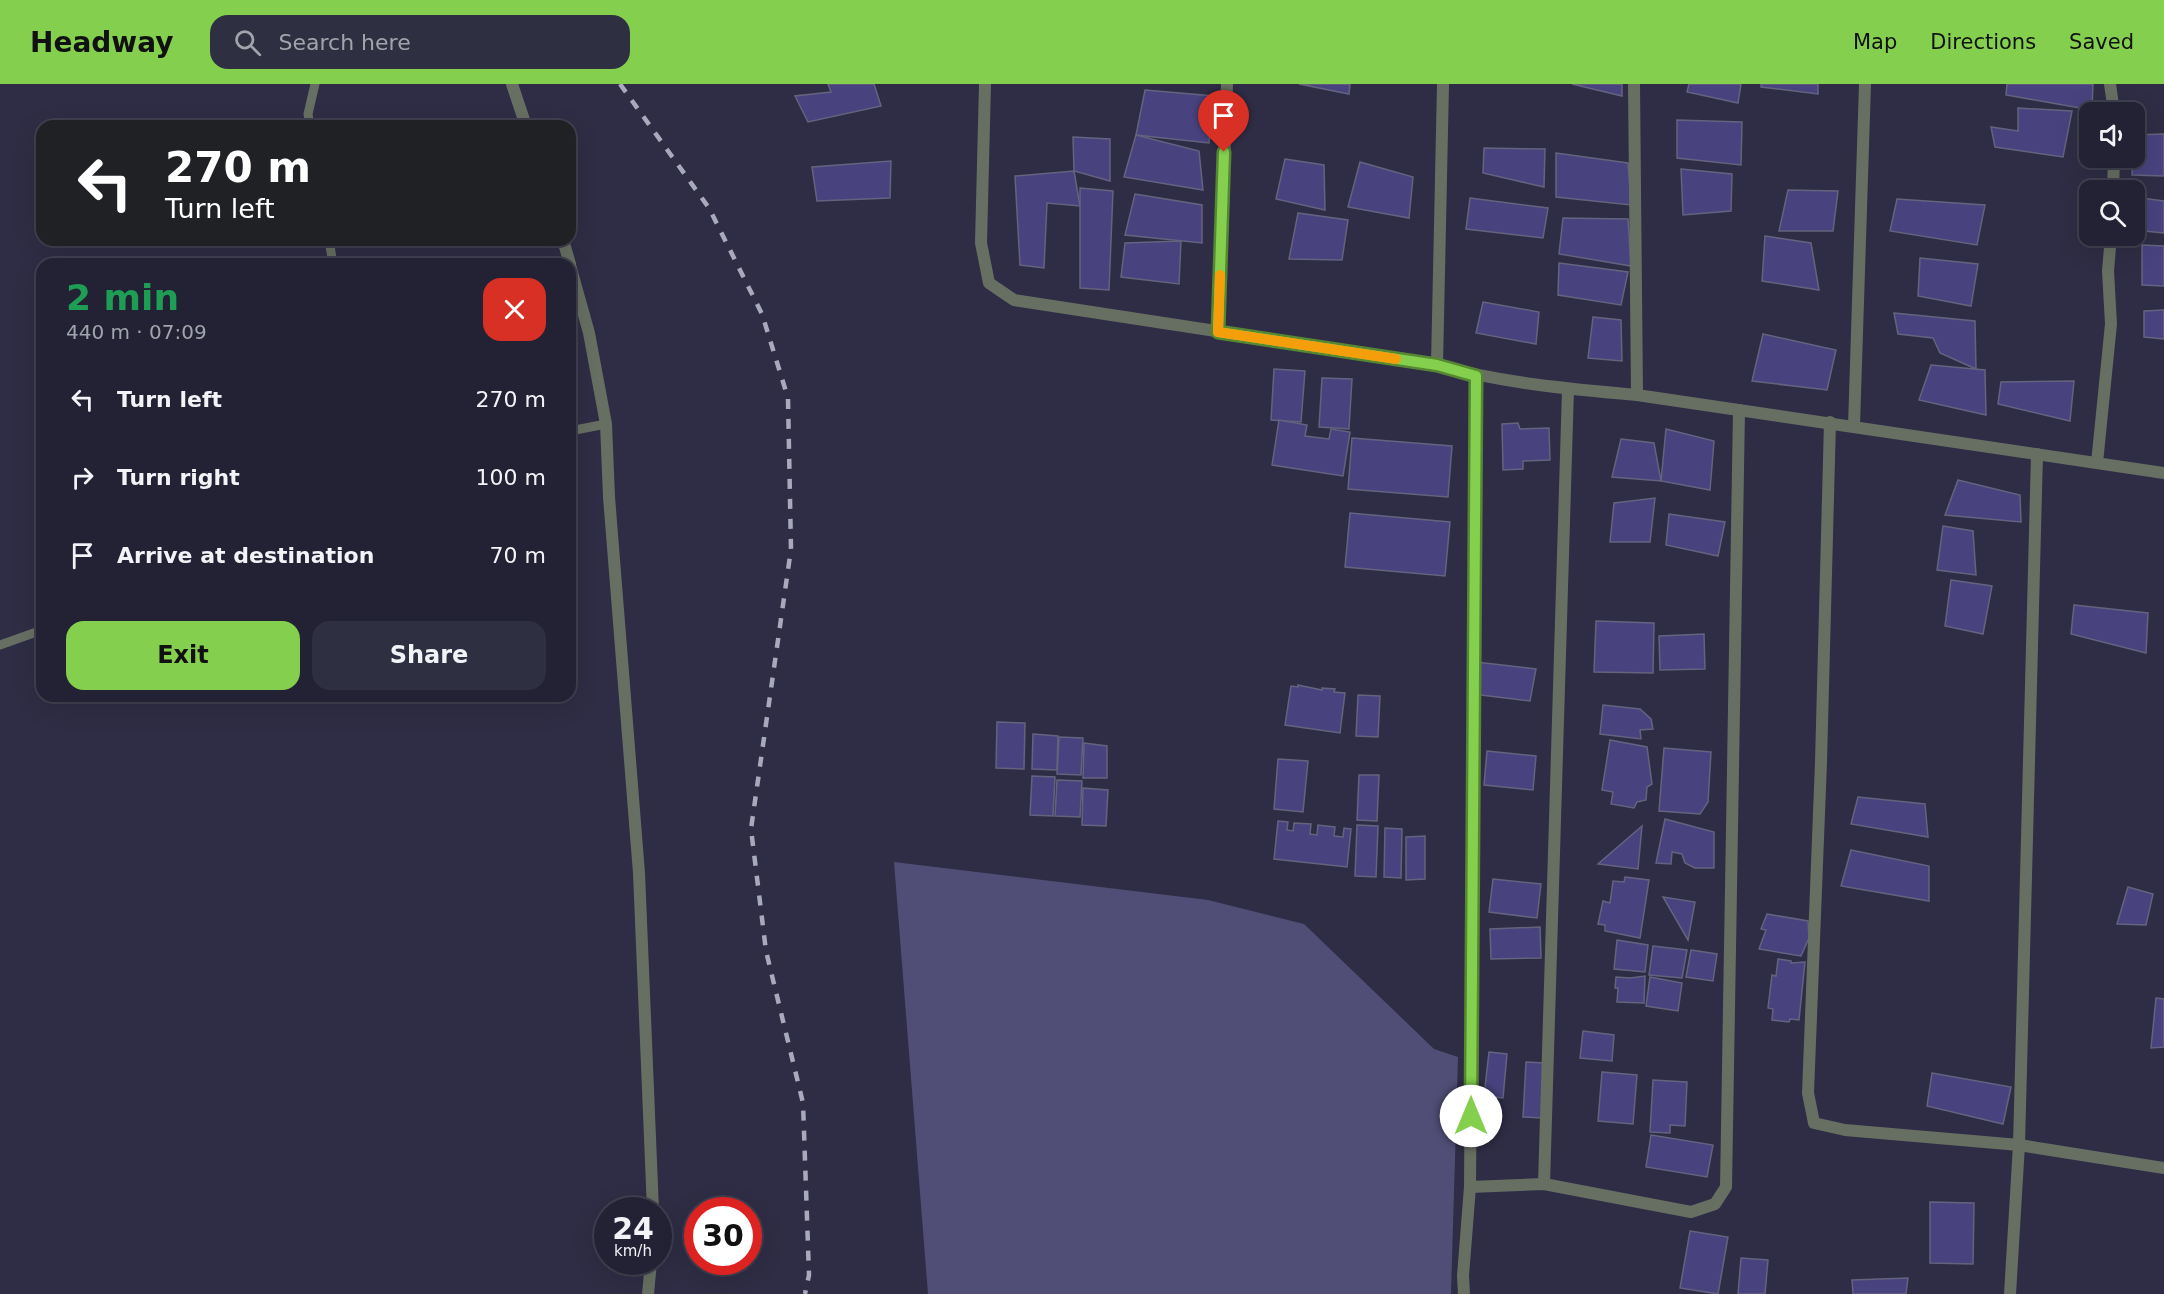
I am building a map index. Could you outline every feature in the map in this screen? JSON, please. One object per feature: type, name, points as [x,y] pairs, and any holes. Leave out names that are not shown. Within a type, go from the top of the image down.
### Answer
[{"type":"street","points":[[512,84],[524,120]]},
{"type":"street","points":[[985,84],[981,243],[989,284],[1014,300],[1437,365],[1476,376],[1568,389],[1637,395],[1830,422],[2164,473]]},
{"type":"street","points":[[1218,332],[1227,84]]},
{"type":"street","points":[[1437,365],[1443,84]]},
{"type":"street","points":[[1634,84],[1637,395]]},
{"type":"street","points":[[1854,426],[1865,84]]},
{"type":"street","points":[[2110,84],[2113,102]]},
{"type":"street","points":[[2097,463],[2111,324],[2108,272],[2109,246]]},
{"type":"street","points":[[576,286],[589,333],[606,424],[609,497],[639,873],[653,1197]]},
{"type":"street","points":[[1464,1294],[1463,1276],[1470,1187],[1476,376]]},
{"type":"street","points":[[1544,1184],[1568,389]]},
{"type":"street","points":[[1470,1187],[1544,1184],[1691,1212],[1715,1204],[1726,1187],[1739,410]]},
{"type":"street","points":[[1830,422],[1821,762],[1808,1093],[1814,1123],[1845,1130],[2019,1146],[2164,1168]]},
{"type":"street","points":[[2010,1294],[2019,1146],[2037,454]]},
{"type":"street","points":[[648,1294],[650,1275]]},
{"type":"lane","points":[[309,120],[308,114],[315,84]]},
{"type":"lane","points":[[576,430],[606,424]]},
{"type":"lane","points":[[0,645],[36,632]]},
{"type":"shaded area","points":[[894,862],[1208,900],[1304,924],[1434,1049],[1458,1057],[1451,1294],[928,1294]]},
{"type":"building","points":[[828,84],[874,84],[881,106],[808,122],[795,96],[831,92]]},
{"type":"building","points":[[1299,84],[1350,84],[1349,94]]},
{"type":"building","points":[[1572,84],[1622,84],[1622,96]]},
{"type":"building","points":[[1689,84],[1741,84],[1738,103],[1687,92]]},
{"type":"building","points":[[1761,84],[1818,84],[1818,94],[1761,87]]},
{"type":"building","points":[[2007,84],[2093,84],[2092,102],[2079,102],[2079,108],[2006,95]]},
{"type":"building","points":[[1145,90],[1214,96],[1209,143],[1136,135]]},
{"type":"building","points":[[2018,108],[2072,111],[2063,157],[1995,147],[1991,127],[2018,131]]},
{"type":"building","points":[[1677,120],[1742,122],[1741,165],[1677,158]]},
{"type":"building","points":[[2164,134],[2164,176],[2132,175],[2132,168],[2145,168],[2145,135]]},
{"type":"building","points":[[1136,135],[1199,151],[1203,190],[1124,177]]},
{"type":"building","points":[[1073,137],[1110,139],[1110,181],[1074,171]]},
{"type":"building","points":[[1484,148],[1545,149],[1544,187],[1483,173]]},
{"type":"building","points":[[1556,153],[1628,163],[1631,205],[1556,197]]},
{"type":"building","points":[[1285,159],[1324,165],[1325,210],[1276,199]]},
{"type":"building","points":[[891,161],[890,198],[817,201],[812,167]]},
{"type":"building","points":[[1360,162],[1413,177],[1409,218],[1348,207]]},
{"type":"building","points":[[1681,169],[1732,174],[1731,211],[1683,215]]},
{"type":"building","points":[[1074,171],[1080,206],[1047,203],[1044,268],[1020,265],[1015,176]]},
{"type":"building","points":[[1080,188],[1113,191],[1109,290],[1080,288]]},
{"type":"building","points":[[1788,190],[1838,191],[1833,231],[1779,231]]},
{"type":"building","points":[[1135,194],[1202,205],[1202,243],[1125,235]]},
{"type":"building","points":[[1470,198],[1548,208],[1543,238],[1466,229]]},
{"type":"building","points":[[2145,198],[2164,201],[2164,233],[2145,231]]},
{"type":"building","points":[[1897,199],[1985,205],[1977,245],[1890,231]]},
{"type":"building","points":[[1298,213],[1348,220],[1342,260],[1289,259]]},
{"type":"building","points":[[1563,218],[1628,219],[1631,266],[1559,254]]},
{"type":"building","points":[[1765,236],[1811,243],[1819,290],[1762,281]]},
{"type":"building","points":[[1181,241],[1179,284],[1121,277],[1125,243]]},
{"type":"building","points":[[2142,246],[2164,246],[2164,286],[2142,285]]},
{"type":"building","points":[[1920,258],[1978,264],[1971,306],[1918,296]]},
{"type":"building","points":[[1559,263],[1628,272],[1621,305],[1558,295]]},
{"type":"building","points":[[1483,302],[1539,312],[1536,344],[1476,333]]},
{"type":"building","points":[[2164,310],[2164,339],[2144,337],[2144,311]]},
{"type":"building","points":[[1894,313],[1975,321],[1976,369],[1940,353],[1933,338],[1898,334]]},
{"type":"building","points":[[1593,317],[1621,320],[1622,361],[1588,358]]},
{"type":"building","points":[[1763,334],[1836,350],[1827,390],[1752,381]]},
{"type":"building","points":[[1931,365],[1985,370],[1986,415],[1919,400]]},
{"type":"building","points":[[1274,369],[1305,371],[1301,422],[1271,420]]},
{"type":"building","points":[[1322,378],[1352,379],[1349,429],[1319,427]]},
{"type":"building","points":[[2074,381],[2070,421],[1998,404],[2001,382]]},
{"type":"building","points":[[1279,420],[1307,425],[1305,436],[1329,439],[1331,429],[1350,432],[1343,476],[1272,465]]},
{"type":"building","points":[[1518,423],[1520,429],[1549,428],[1550,460],[1523,461],[1523,469],[1503,470],[1502,424]]},
{"type":"building","points":[[1666,429],[1714,441],[1710,490],[1661,481]]},
{"type":"building","points":[[1352,438],[1452,446],[1448,497],[1348,489]]},
{"type":"building","points":[[1621,439],[1654,443],[1661,481],[1612,477]]},
{"type":"building","points":[[1958,480],[2020,495],[2021,522],[1945,515]]},
{"type":"building","points":[[1655,498],[1650,542],[1610,542],[1614,503]]},
{"type":"building","points":[[1350,513],[1450,522],[1445,576],[1345,567]]},
{"type":"building","points":[[1669,514],[1725,522],[1718,556],[1666,545]]},
{"type":"building","points":[[1943,526],[1973,531],[1976,575],[1937,570]]},
{"type":"building","points":[[1951,580],[1992,586],[1983,634],[1945,626]]},
{"type":"building","points":[[2074,605],[2148,613],[2146,653],[2071,634]]},
{"type":"building","points":[[1596,621],[1654,623],[1653,673],[1594,672]]},
{"type":"building","points":[[1704,634],[1705,669],[1660,670],[1659,636]]},
{"type":"building","points":[[1476,662],[1536,669],[1530,701],[1473,694]]},
{"type":"building","points":[[1298,685],[1322,690],[1322,688],[1335,689],[1334,692],[1345,693],[1340,733],[1285,725],[1291,686],[1298,687]]},
{"type":"building","points":[[1358,695],[1380,696],[1378,737],[1356,736]]},
{"type":"building","points":[[1603,705],[1640,709],[1651,719],[1653,729],[1640,730],[1641,739],[1600,734]]},
{"type":"building","points":[[997,722],[1025,723],[1024,769],[996,768]]},
{"type":"building","points":[[1033,734],[1058,736],[1057,770],[1032,769]]},
{"type":"building","points":[[1059,737],[1083,738],[1081,775],[1057,774]]},
{"type":"building","points":[[1610,740],[1647,747],[1652,784],[1647,787],[1646,800],[1637,802],[1634,808],[1611,804],[1613,792],[1602,790]]},
{"type":"building","points":[[1084,743],[1107,746],[1107,778],[1083,778]]},
{"type":"building","points":[[1664,748],[1711,752],[1708,802],[1700,814],[1659,811]]},
{"type":"building","points":[[1487,751],[1536,756],[1533,790],[1484,785]]},
{"type":"building","points":[[1278,759],[1308,761],[1303,812],[1274,809]]},
{"type":"building","points":[[1359,775],[1379,775],[1377,821],[1357,820]]},
{"type":"building","points":[[1032,776],[1055,777],[1053,816],[1030,815]]},
{"type":"building","points":[[1057,780],[1082,781],[1080,817],[1055,816]]},
{"type":"building","points":[[1083,788],[1108,790],[1106,826],[1082,825]]},
{"type":"building","points":[[1858,797],[1925,804],[1928,837],[1851,824]]},
{"type":"building","points":[[1665,819],[1714,832],[1714,868],[1695,868],[1685,863],[1682,854],[1672,852],[1671,864],[1656,863]]},
{"type":"building","points":[[1278,821],[1288,822],[1287,830],[1293,831],[1294,823],[1311,824],[1310,834],[1317,835],[1318,825],[1335,827],[1334,836],[1343,837],[1344,828],[1351,829],[1347,867],[1274,859]]},
{"type":"building","points":[[1357,825],[1378,826],[1376,877],[1355,876]]},
{"type":"building","points":[[1642,826],[1638,869],[1598,864]]},
{"type":"building","points":[[1385,828],[1402,829],[1401,878],[1384,877]]},
{"type":"building","points":[[1425,836],[1425,879],[1406,880],[1406,837]]},
{"type":"building","points":[[1851,850],[1929,866],[1929,901],[1841,886]]},
{"type":"building","points":[[1625,877],[1649,880],[1640,938],[1605,931],[1605,925],[1598,924],[1603,901],[1610,903],[1613,881],[1624,882]]},
{"type":"building","points":[[1493,879],[1541,884],[1537,918],[1489,912]]},
{"type":"building","points":[[2128,887],[2153,894],[2146,925],[2117,924]]},
{"type":"building","points":[[1663,897],[1695,902],[1688,940]]},
{"type":"building","points":[[1767,914],[1808,921],[1809,938],[1801,956],[1759,949],[1766,930],[1761,929]]},
{"type":"building","points":[[1540,927],[1541,958],[1491,959],[1490,929]]},
{"type":"building","points":[[1617,940],[1648,945],[1645,972],[1614,969]]},
{"type":"building","points":[[1653,946],[1687,950],[1682,978],[1649,975]]},
{"type":"building","points":[[1691,950],[1717,954],[1713,981],[1686,977]]},
{"type":"building","points":[[1778,959],[1791,961],[1791,963],[1805,962],[1799,1020],[1790,1019],[1789,1022],[1772,1020],[1773,1009],[1768,1008],[1772,975],[1776,976]]},
{"type":"building","points":[[1645,976],[1644,1003],[1617,1002],[1616,977]]},
{"type":"building","points":[[1650,977],[1682,983],[1678,1011],[1646,1006]]},
{"type":"building","points":[[2156,998],[2164,999],[2164,1047],[2151,1048]]},
{"type":"building","points":[[1583,1031],[1614,1035],[1612,1061],[1580,1058]]},
{"type":"building","points":[[1489,1052],[1507,1054],[1503,1098],[1484,1096]]},
{"type":"building","points":[[1526,1062],[1545,1063],[1542,1118],[1523,1117]]},
{"type":"building","points":[[1602,1072],[1637,1075],[1633,1124],[1598,1121]]},
{"type":"building","points":[[1932,1073],[2011,1087],[2003,1124],[1927,1106]]},
{"type":"building","points":[[1653,1080],[1687,1082],[1685,1126],[1670,1125],[1670,1133],[1650,1132]]},
{"type":"building","points":[[1651,1135],[1713,1145],[1707,1177],[1646,1167]]},
{"type":"building","points":[[1930,1202],[1974,1203],[1973,1264],[1930,1263]]},
{"type":"building","points":[[1690,1231],[1728,1237],[1718,1294],[1680,1288]]},
{"type":"building","points":[[1741,1258],[1768,1260],[1765,1294],[1738,1294]]},
{"type":"building","points":[[1908,1278],[1906,1294],[1853,1294],[1852,1280]]},
{"type":"railway","points":[[620,84],[709,208],[762,314],[788,398],[791,549],[751,829],[766,951],[803,1103],[809,1275],[805,1294]]},
{"type":"slow traffic","points":[[1220,275],[1218,332],[1396,359]]},
{"type":"route","points":[[1224,152],[1218,332],[1437,365],[1476,376],[1471,1116]]}]
